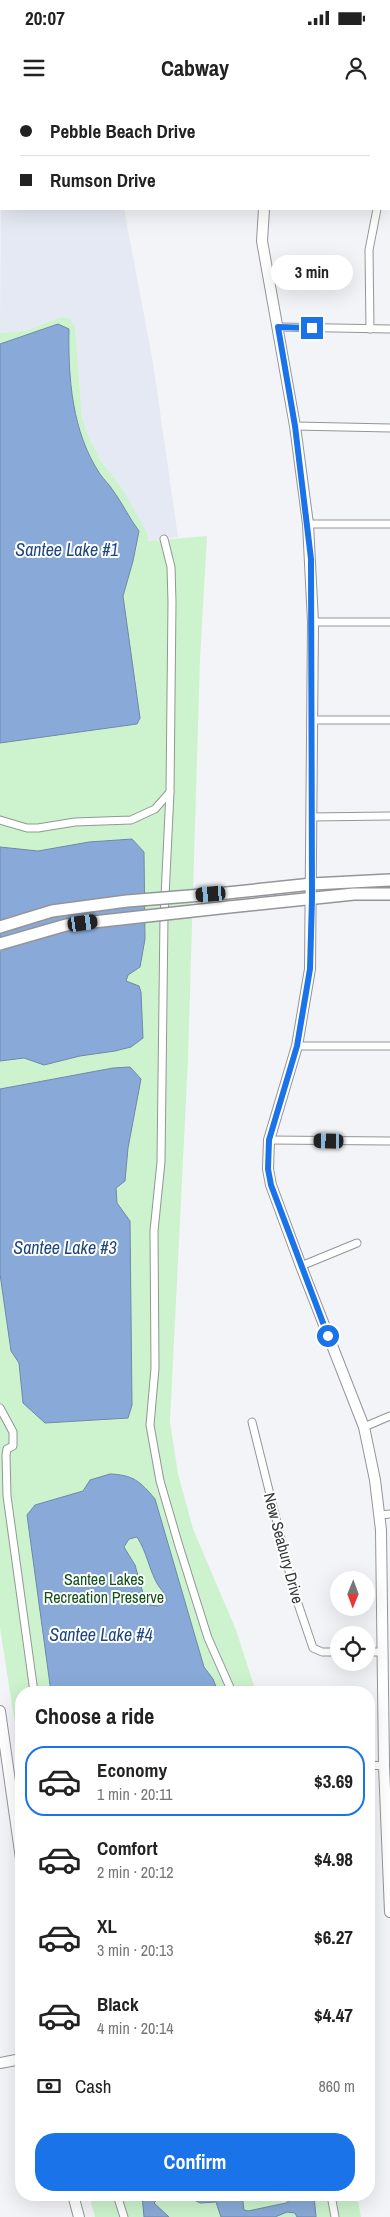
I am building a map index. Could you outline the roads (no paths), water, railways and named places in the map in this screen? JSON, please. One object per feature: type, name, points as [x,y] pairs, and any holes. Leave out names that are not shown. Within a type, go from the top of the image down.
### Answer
[{"type":"main road","points":[[0,927],[52,911],[127,901],[312,884],[390,880]]},
{"type":"main road","points":[[0,944],[66,925],[312,898],[354,894],[390,894]]},
{"type":"street","points":[[264,210],[262,241],[295,426],[308,524],[313,622],[310,969],[297,1046],[269,1140],[268,1169],[271,1185],[301,1266],[364,1426],[385,1514],[384,1766],[390,1912]]},
{"type":"street","points":[[370,329],[369,250],[377,210]]},
{"type":"street","points":[[278,327],[390,329]]},
{"type":"street","points":[[295,426],[390,428]]},
{"type":"street","points":[[308,524],[390,524]]},
{"type":"street","points":[[164,539],[171,567],[172,602],[170,792],[164,917],[161,1162],[154,1231],[155,1368],[150,1425],[160,1481],[179,1546],[208,1638],[229,1686]]},
{"type":"street","points":[[313,622],[390,622]]},
{"type":"street","points":[[311,720],[390,720]]},
{"type":"street","points":[[0,820],[28,828],[38,828],[75,822],[131,820],[155,810],[170,792]]},
{"type":"street","points":[[311,816],[390,816]]},
{"type":"street","points":[[297,1046],[390,1046]]},
{"type":"street","points":[[269,1140],[390,1141]]},
{"type":"street","points":[[301,1266],[357,1243]]},
{"type":"street","points":[[0,1408],[13,1432],[13,1446],[7,1449],[6,1455],[7,1496],[33,1686]]},
{"type":"street","points":[[364,1426],[390,1416]]},
{"type":"street","name":"New Seabury Drive","points":[[252,1422],[295,1595],[313,1648],[322,1652],[330,1652]]},
{"type":"street","points":[[375,1652],[383,1652]]},
{"type":"street","points":[[0,1711],[15,1817]]},
{"type":"street","points":[[375,1765],[384,1766]]},
{"type":"street","points":[[0,2063],[15,2060]]},
{"type":"street","points":[[75,2201],[79,2217]]},
{"type":"street","points":[[120,2201],[124,2217]]},
{"type":"street","points":[[332,2201],[335,2217]]},
{"type":"water","name":"Santee Lake #1","points":[[58,324],[69,329],[71,385],[83,441],[100,474],[139,531],[123,596],[140,718],[137,724],[0,743],[0,344]]},
{"type":"water","points":[[132,839],[144,852],[145,939],[140,967],[128,975],[126,981],[139,986],[141,992],[143,1038],[131,1047],[80,1056],[44,1065],[24,1058],[0,1061],[0,847],[38,851],[89,842]]},
{"type":"water","name":"Santee Lake #3","points":[[130,1067],[141,1079],[128,1148],[125,1181],[116,1188],[117,1203],[130,1221],[132,1405],[128,1418],[45,1423],[23,1403],[19,1363],[11,1351],[0,1274],[0,1089],[113,1068]]},
{"type":"water","name":"Santee Lake #4","points":[[110,1474],[136,1480],[155,1499],[204,1667],[216,1686],[50,1686],[27,1515],[35,1505],[83,1491],[90,1480]],"holes":[[[137,1537],[155,1579],[167,1601],[159,1606],[149,1605],[143,1593],[135,1565],[124,1547],[129,1539]]]},
{"type":"water","points":[[143,2201],[156,2201],[154,2203],[169,2217],[144,2217]]},
{"type":"water","points":[[196,2201],[243,2201],[244,2210],[248,2211],[288,2201],[315,2201],[316,2217],[297,2217],[295,2213],[287,2212],[275,2217],[221,2217],[216,2202],[200,2203]]},
{"type":"park label","name":"Santee Lakes Recreation Preserve","points":[[104,1588]]}]
